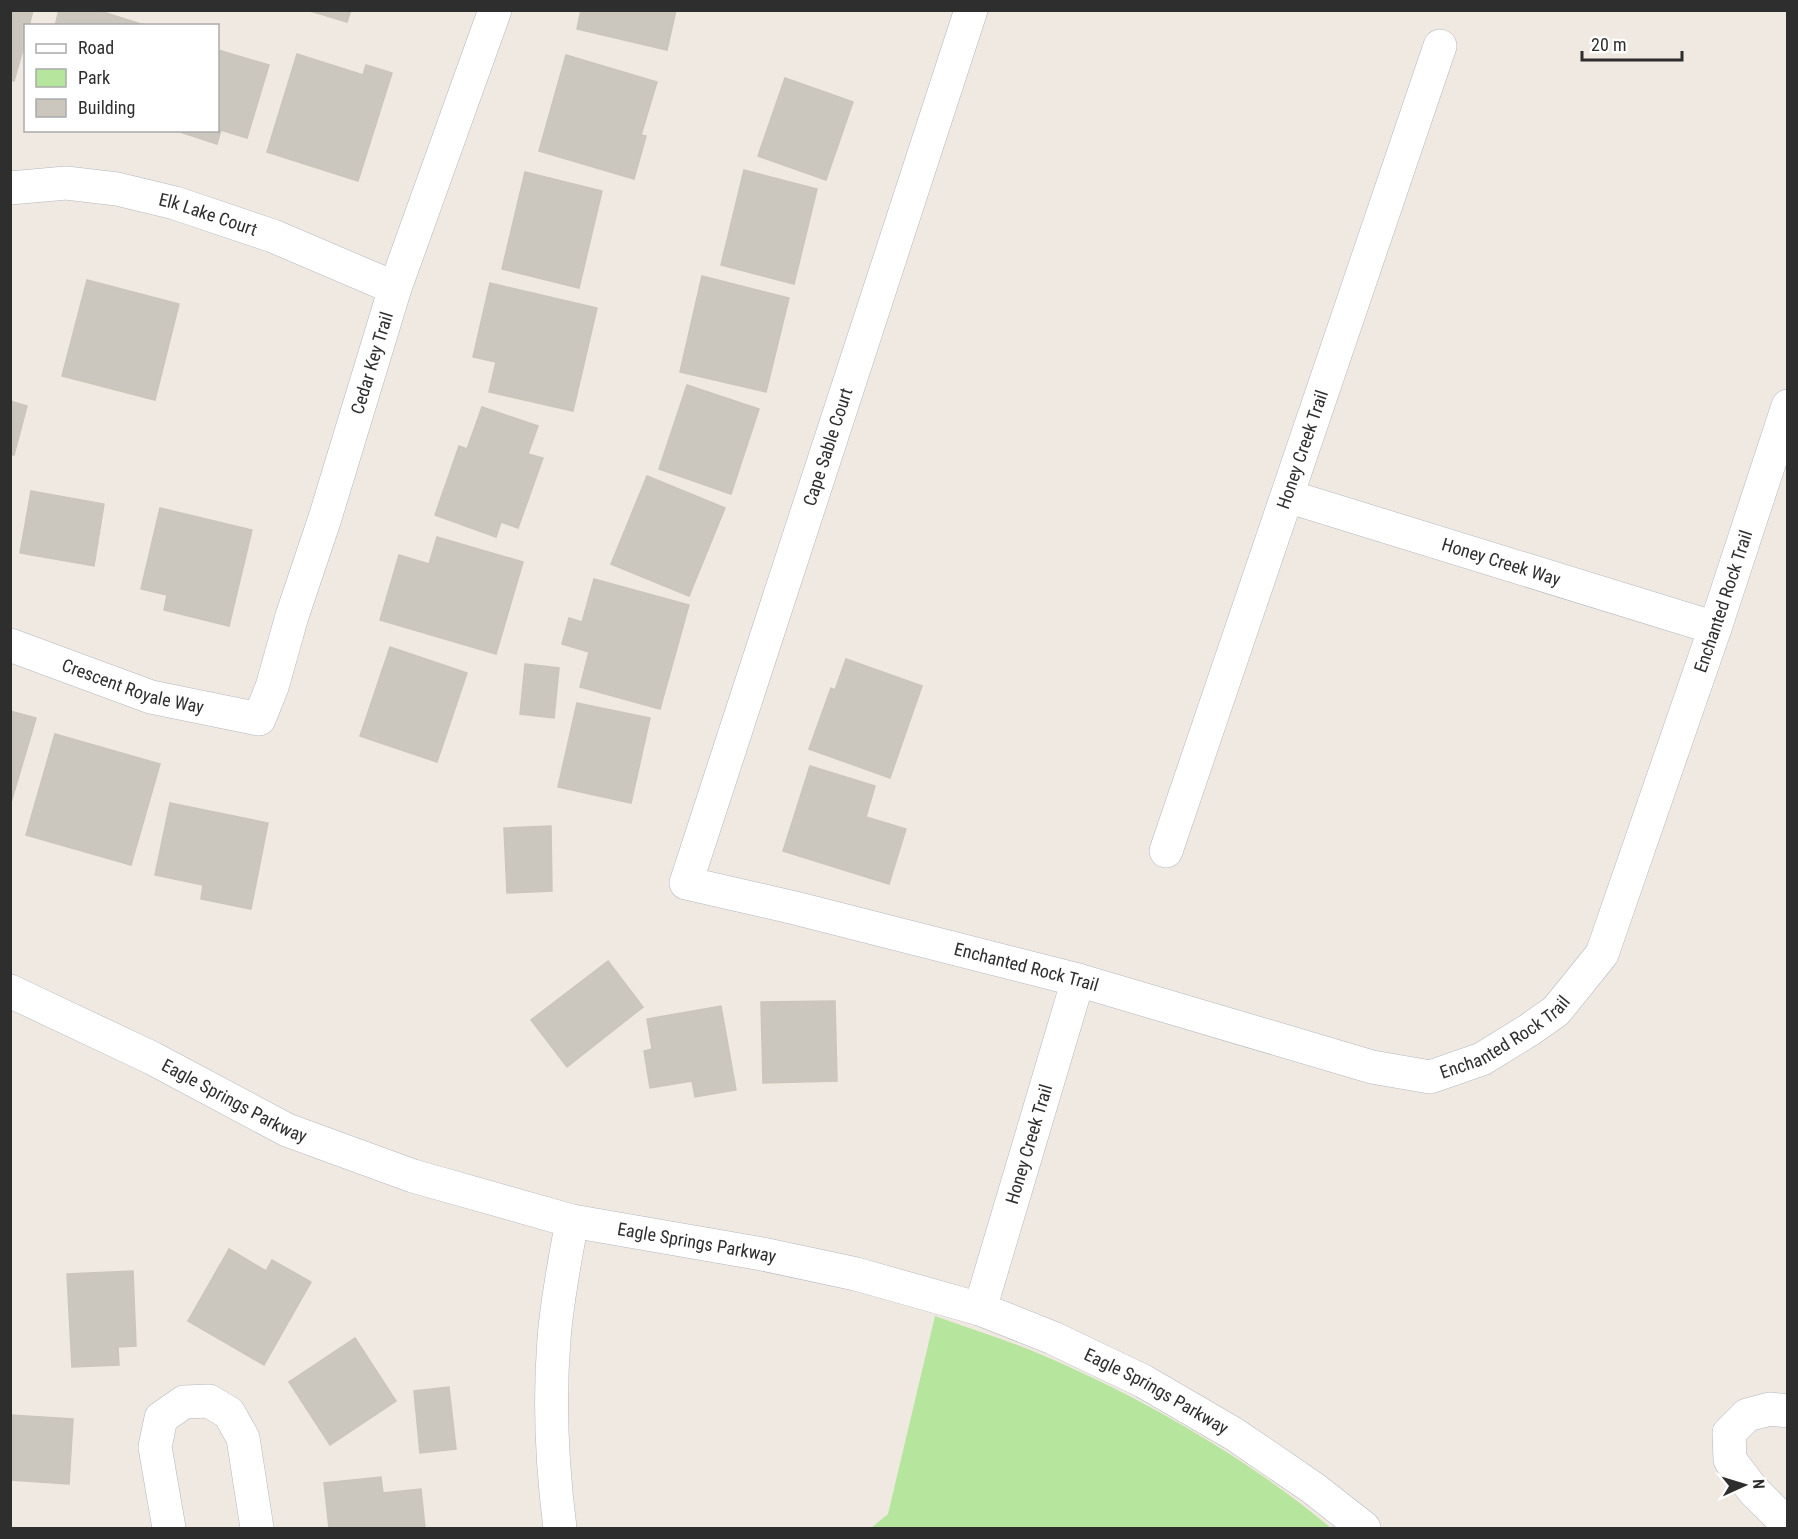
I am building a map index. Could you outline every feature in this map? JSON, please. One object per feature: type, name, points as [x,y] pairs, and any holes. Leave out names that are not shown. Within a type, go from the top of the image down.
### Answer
[{"type":"street","name":"Cedar Key Trail","points":[[259,718],[272,687],[292,616],[325,518],[395,288],[495,10]]},
{"type":"street","name":"Cape Sable Court","points":[[686,884],[971,10]]},
{"type":"street","name":"Honey Creek Trail","points":[[1166,851],[1440,46]]},
{"type":"street","name":"Elk Lake Court","points":[[10,188],[66,183],[117,189],[175,203],[273,236],[395,288]]},
{"type":"street","name":"Enchanted Rock Trail","points":[[686,884],[795,908],[1078,980],[1372,1066],[1430,1077],[1482,1059],[1556,1011],[1602,954],[1785,421]]},
{"type":"street","name":"Honey Creek Way","points":[[1287,496],[1715,628]]},
{"type":"street","name":"Crescent Royale Way","points":[[10,645],[151,697],[259,718]]},
{"type":"street","name":"Honey Creek Trail","points":[[980,1309],[1078,980]]},
{"type":"street","name":"Eagle Springs Parkway","points":[[10,991],[152,1058],[287,1130],[413,1176],[573,1221],[803,1263],[980,1309],[1053,1338],[1143,1381],[1234,1434],[1312,1488],[1364,1528]]},
{"type":"street","points":[[560,1528],[552,1429],[554,1339],[573,1221]]},
{"type":"street","points":[[169,1528],[155,1447],[161,1418],[184,1402],[209,1401],[229,1413],[243,1438],[257,1528]]},
{"type":"street","points":[[1788,1411],[1770,1409],[1747,1415],[1730,1433],[1730,1460],[1753,1490],[1788,1525]]},
{"type":"green space","points":[[935,1316],[1042,1355],[1155,1410],[1230,1454],[1299,1502],[1331,1528],[871,1528],[888,1514]]},
{"type":"building","points":[[10,10],[33,10],[30,24],[24,24],[24,46],[14,81],[10,80]]},
{"type":"building","points":[[59,10],[97,10],[141,24],[56,24]]},
{"type":"building","points":[[307,10],[351,10],[347,22]]},
{"type":"building","points":[[581,10],[676,10],[667,50],[577,29]]},
{"type":"building","points":[[219,50],[269,65],[247,138],[221,130],[217,144],[180,132],[219,132]]},
{"type":"building","points":[[297,54],[363,75],[366,65],[392,73],[358,181],[267,152]]},
{"type":"building","points":[[566,55],[657,82],[641,135],[646,136],[634,179],[539,151]]},
{"type":"building","points":[[785,78],[853,102],[826,180],[758,156]]},
{"type":"building","points":[[744,170],[817,189],[794,284],[721,265]]},
{"type":"building","points":[[525,172],[602,191],[579,288],[502,269]]},
{"type":"building","points":[[702,276],[789,298],[766,392],[680,372]]},
{"type":"building","points":[[87,280],[179,304],[155,400],[62,376]]},
{"type":"building","points":[[490,283],[597,308],[573,411],[489,392],[496,362],[473,357]]},
{"type":"building","points":[[687,385],[759,409],[731,494],[659,469]]},
{"type":"building","points":[[10,401],[27,406],[14,455],[10,454]]},
{"type":"building","points":[[482,407],[538,426],[528,454],[543,458],[518,528],[501,522],[496,537],[435,515],[459,446],[467,449]]},
{"type":"building","points":[[647,476],[725,508],[689,596],[611,564]]},
{"type":"building","points":[[31,491],[104,504],[94,566],[20,553]]},
{"type":"building","points":[[160,508],[252,530],[229,626],[164,610],[167,595],[141,589]]},
{"type":"building","points":[[437,537],[523,562],[496,654],[380,620],[399,555],[429,564]]},
{"type":"building","points":[[594,579],[689,605],[660,709],[580,687],[589,652],[562,644],[569,618],[582,622]]},
{"type":"building","points":[[390,647],[467,673],[437,762],[360,736]]},
{"type":"building","points":[[846,659],[922,686],[890,778],[809,749],[831,688],[835,690]]},
{"type":"building","points":[[525,664],[559,668],[554,718],[520,714]]},
{"type":"building","points":[[577,703],[650,718],[631,803],[558,787]]},
{"type":"building","points":[[10,711],[36,718],[10,806]]},
{"type":"building","points":[[55,734],[160,764],[131,865],[26,835]]},
{"type":"building","points":[[810,766],[875,786],[866,817],[906,829],[889,884],[783,851]]},
{"type":"building","points":[[170,803],[268,823],[251,909],[201,899],[203,885],[155,875]]},
{"type":"building","points":[[551,826],[552,891],[507,893],[504,828]]},
{"type":"building","points":[[608,961],[643,1007],[567,1067],[531,1020]]},
{"type":"building","points":[[835,1001],[837,1081],[763,1083],[761,1002]]},
{"type":"building","points":[[721,1006],[736,1090],[695,1097],[692,1081],[650,1088],[644,1051],[652,1049],[647,1019]]},
{"type":"building","points":[[229,1249],[266,1271],[272,1260],[311,1282],[264,1365],[188,1321]]},
{"type":"building","points":[[133,1271],[136,1346],[118,1347],[119,1365],[72,1367],[67,1274]]},
{"type":"building","points":[[355,1338],[396,1401],[330,1445],[289,1382]]},
{"type":"building","points":[[449,1387],[456,1449],[420,1453],[414,1391]]},
{"type":"building","points":[[10,1415],[73,1419],[69,1484],[10,1480]]},
{"type":"building","points":[[381,1477],[383,1493],[421,1489],[425,1528],[329,1528],[324,1483]]}]
